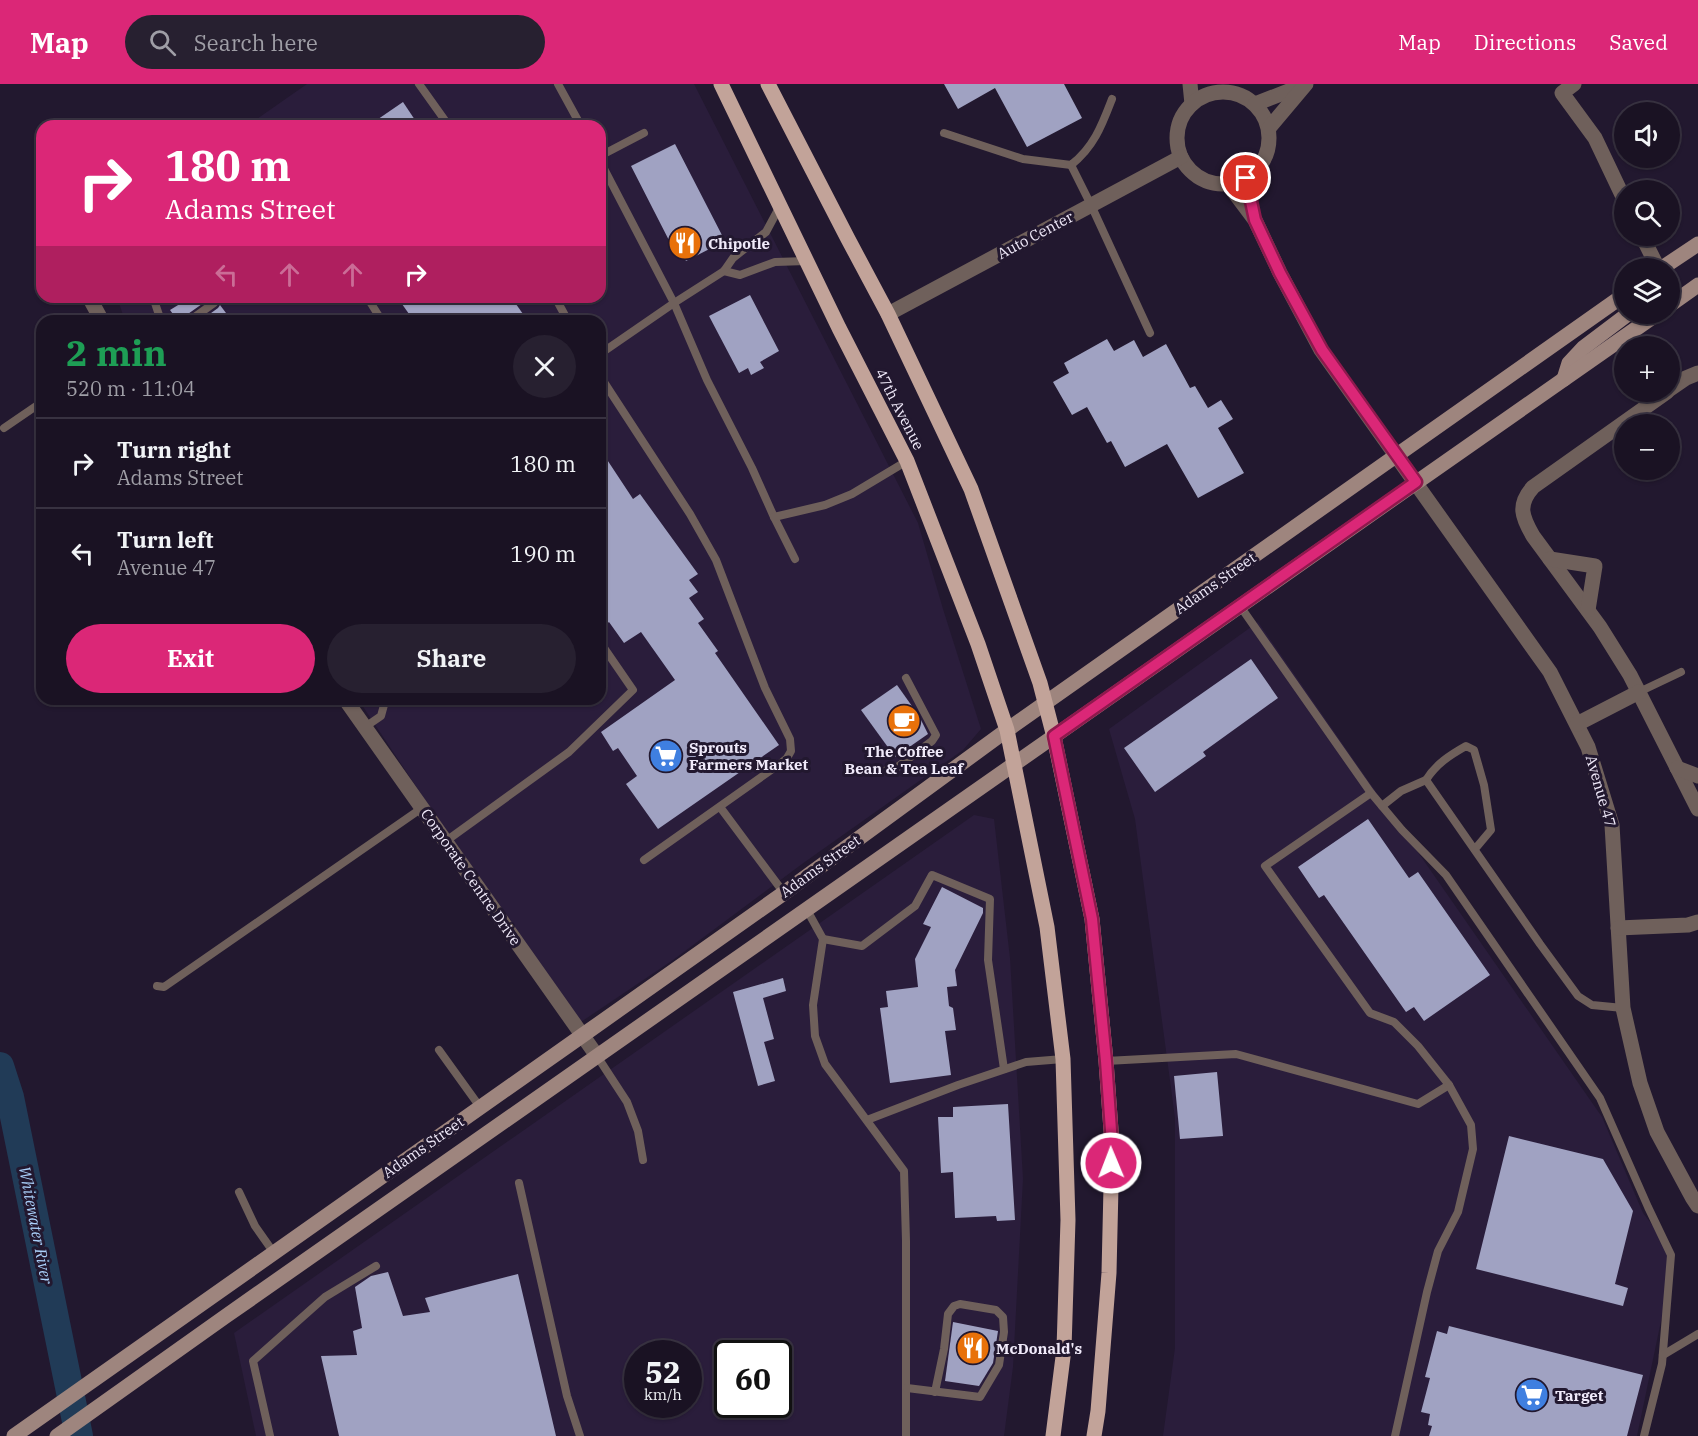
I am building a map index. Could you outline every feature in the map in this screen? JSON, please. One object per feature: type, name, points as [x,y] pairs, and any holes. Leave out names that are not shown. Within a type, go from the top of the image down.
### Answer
[{"type":"main road","name":"47th Avenue","points":[[721,84],[839,328],[907,461],[978,644],[1007,730],[1047,927],[1063,1059],[1068,1220],[1064,1349],[1053,1436]]},
{"type":"main road","name":"47th Avenue","points":[[768,84],[888,314],[971,489],[1040,683],[1054,736],[1092,919],[1112,1144],[1109,1274],[1094,1436]]},
{"type":"street","points":[[1190,84],[1191,104]]},
{"type":"street","points":[[1255,104],[1306,84]]},
{"type":"street","points":[[1269,128],[1306,84]]},
{"type":"street","points":[[1213,88],[1237,93],[1255,104],[1264,115],[1269,128],[1266,157],[1258,169],[1246,178],[1228,184],[1214,183],[1200,178],[1189,169],[1181,157],[1177,144],[1178,129],[1183,115],[1191,104],[1213,88]]},
{"type":"street","points":[[1568,89],[1615,180]]},
{"type":"street","name":"Auto Center","points":[[888,314],[1181,157]]},
{"type":"street","points":[[1246,178],[1255,220]]},
{"type":"street","points":[[1228,184],[1255,220]]},
{"type":"street","name":"Avenue 47","points":[[1255,220],[1280,273],[1322,350],[1550,672],[1588,747],[1612,825],[1623,1008],[1640,1083],[1657,1132],[1698,1206]]},
{"type":"street","points":[[1676,258],[1698,243]]},
{"type":"street","points":[[1680,298],[1698,285]]},
{"type":"street","name":"Adams Street","points":[[14,1436],[583,1035],[1007,730],[1614,302]]},
{"type":"street","points":[[1564,379],[1569,363],[1583,348],[1615,324]]},
{"type":"street","name":"Adams Street","points":[[57,1436],[1643,324]]},
{"type":"street","points":[[1680,382],[1698,373]]},
{"type":"street","points":[[1653,402],[1533,487],[1524,497],[1522,508],[1525,523],[1606,636],[1639,692],[1698,809]]},
{"type":"street","points":[[1550,559],[1595,566],[1588,610]]},
{"type":"street","points":[[1577,724],[1639,692]]},
{"type":"street","name":"Corporate Centre Drive","points":[[349,705],[597,1056]]},
{"type":"street","points":[[1677,768],[1698,776]]},
{"type":"street","points":[[1618,928],[1688,925],[1698,922]]},
{"type":"lane","points":[[419,84],[445,120]]},
{"type":"lane","points":[[558,84],[578,120]]},
{"type":"lane","points":[[944,133],[1023,159],[1071,165],[1083,156],[1092,142],[1101,127],[1112,99]]},
{"type":"lane","points":[[606,155],[644,133]]},
{"type":"lane","points":[[1071,165],[1150,333]]},
{"type":"lane","points":[[606,170],[674,303],[707,380],[795,559]]},
{"type":"lane","points":[[606,350],[724,271],[733,258],[766,232],[780,206]]},
{"type":"lane","points":[[724,271],[740,275],[775,262],[807,261]]},
{"type":"lane","points":[[197,315],[214,303]]},
{"type":"lane","points":[[606,385],[710,547],[765,688],[790,739],[791,751],[787,758],[644,860]]},
{"type":"lane","points":[[4,429],[36,406]]},
{"type":"lane","points":[[774,517],[825,505],[852,494],[907,461]]},
{"type":"lane","points":[[1240,606],[1371,793],[1402,830],[1446,874],[1600,1098],[1671,1254],[1662,1364],[1644,1436]]},
{"type":"lane","points":[[446,841],[569,752],[633,690],[606,651]]},
{"type":"lane","points":[[1639,692],[1681,672]]},
{"type":"lane","points":[[867,768],[880,772],[896,768],[932,741],[936,735],[906,678]]},
{"type":"lane","points":[[365,727],[381,716],[384,705]]},
{"type":"lane","points":[[1382,806],[1401,791],[1426,780],[1434,768],[1466,746],[1474,750],[1484,785],[1491,830],[1475,849]]},
{"type":"lane","points":[[1426,780],[1578,996],[1592,1005],[1623,1008]]},
{"type":"lane","points":[[1371,793],[1265,866],[1370,1012],[1394,1022],[1418,1046],[1449,1084],[1471,1125],[1473,1149],[1458,1212],[1438,1251],[1426,1292],[1395,1436]]},
{"type":"lane","points":[[720,807],[783,893]]},
{"type":"lane","points":[[158,986],[165,987],[422,808]]},
{"type":"lane","points":[[823,939],[862,946],[915,906],[932,875],[990,899],[988,960],[1004,1069]]},
{"type":"lane","points":[[807,910],[823,939],[813,1005],[815,1036],[825,1064],[904,1171],[906,1436]]},
{"type":"lane","points":[[439,1050],[480,1107]]},
{"type":"lane","points":[[1106,1061],[1236,1054],[1418,1104],[1449,1084]]},
{"type":"lane","points":[[597,1056],[627,1102],[638,1131],[643,1160]]},
{"type":"lane","points":[[867,1120],[1026,1062],[1063,1059]]},
{"type":"lane","points":[[519,1183],[567,1396],[580,1436]]},
{"type":"lane","points":[[239,1192],[255,1227],[274,1253]]},
{"type":"lane","points":[[270,1436],[254,1361],[325,1297],[376,1266]]},
{"type":"lane","points":[[906,1388],[935,1392],[980,1396],[999,1365],[1004,1317],[996,1310],[960,1304],[954,1306],[948,1314],[940,1373],[935,1392]]},
{"type":"lane","points":[[1663,1355],[1698,1334]]},
{"type":"shaded area","points":[[307,84],[694,84],[918,523],[981,729],[963,750],[802,864],[673,960],[575,1026],[362,705],[606,705],[606,315],[123,315],[119,303],[606,303],[606,120],[256,120]]},
{"type":"shaded area","points":[[1258,622],[1602,1117],[1643,1213],[1675,1254],[1637,1436],[1163,1436],[1175,1348],[1175,1118],[1135,819],[1109,729]]},
{"type":"shaded area","points":[[974,815],[994,819],[1010,958],[1023,1179],[1013,1367],[1004,1436],[256,1436],[234,1333]]},
{"type":"building","points":[[944,84],[1064,84],[1082,118],[1027,147],[995,88],[958,109]]},
{"type":"building","points":[[403,102],[415,120],[377,120]]},
{"type":"building","points":[[675,144],[725,241],[686,261],[682,254],[677,256],[631,166]]},
{"type":"building","points":[[750,295],[779,351],[760,362],[764,368],[751,375],[748,368],[739,373],[709,316]]},
{"type":"building","points":[[181,303],[203,303],[186,315],[174,315],[170,310]]},
{"type":"building","points":[[401,303],[515,303],[523,314],[522,315],[410,315]]},
{"type":"building","points":[[220,305],[228,315],[208,315]]},
{"type":"building","points":[[1107,339],[1114,351],[1134,340],[1143,357],[1166,344],[1190,388],[1195,386],[1208,408],[1221,400],[1233,419],[1218,428],[1244,473],[1198,498],[1167,444],[1125,467],[1111,441],[1107,443],[1087,407],[1072,415],[1053,382],[1069,373],[1064,363]]},
{"type":"building","points":[[606,458],[633,499],[640,494],[698,574],[689,580],[698,592],[689,598],[704,619],[698,623],[718,651],[715,653],[779,745],[658,829],[626,784],[637,776],[618,748],[613,751],[601,732],[675,680],[641,632],[624,643],[609,622],[606,624]]},
{"type":"building","points":[[1251,659],[1278,698],[1203,752],[1206,756],[1155,792],[1124,748]]},
{"type":"building","name":"The Coffee Bean & Tea Leaf","points":[[897,685],[919,716],[928,734],[895,757],[861,710]]},
{"type":"building","points":[[1368,819],[1409,878],[1418,872],[1490,975],[1424,1021],[1414,1007],[1406,1012],[1324,895],[1319,898],[1298,867]]},
{"type":"building","points":[[942,887],[983,908],[983,913],[955,970],[957,986],[947,987],[949,1006],[953,1008],[956,1030],[945,1031],[951,1075],[890,1083],[880,1008],[888,1007],[886,991],[918,987],[915,959],[931,927],[923,924]]},
{"type":"building","points":[[783,978],[786,991],[763,998],[774,1039],[764,1042],[775,1081],[758,1086],[733,992]]},
{"type":"building","points":[[1217,1072],[1223,1136],[1180,1139],[1174,1076]]},
{"type":"building","points":[[1008,1104],[1015,1220],[997,1221],[996,1216],[955,1218],[953,1172],[941,1173],[938,1117],[953,1117],[953,1107]]},
{"type":"building","points":[[1509,1136],[1603,1159],[1633,1211],[1615,1284],[1628,1288],[1623,1306],[1476,1269]]},
{"type":"building","points":[[388,1272],[403,1316],[430,1312],[425,1298],[518,1274],[556,1436],[339,1436],[321,1356],[357,1355],[353,1331],[362,1328],[355,1287],[371,1276]]},
{"type":"building","name":"McDonald's","points":[[953,1322],[998,1331],[993,1363],[979,1386],[945,1381]]},
{"type":"building","name":"Target","points":[[1449,1326],[1643,1375],[1627,1436],[1429,1436],[1432,1426],[1428,1425],[1430,1414],[1421,1412],[1430,1378],[1425,1377],[1437,1331],[1447,1334]]},
{"type":"waterway","name":"Whitewater River","points":[[0,1066],[10,1097],[79,1436]]},
{"type":"place","name":"Chipotle","points":[[685,243]]},
{"type":"place","name":"The Coffee Bean & Tea Leaf","points":[[904,721]]},
{"type":"place","name":"Sprouts Farmers Market","points":[[666,756]]},
{"type":"place","name":"McDonald's","points":[[973,1348]]},
{"type":"place","name":"Target","points":[[1532,1395]]},
{"type":"route","points":[[1111,1163],[1112,1144],[1106,1061],[1092,919],[1054,736],[1416,482],[1322,350],[1280,273],[1255,220],[1246,178]]}]
